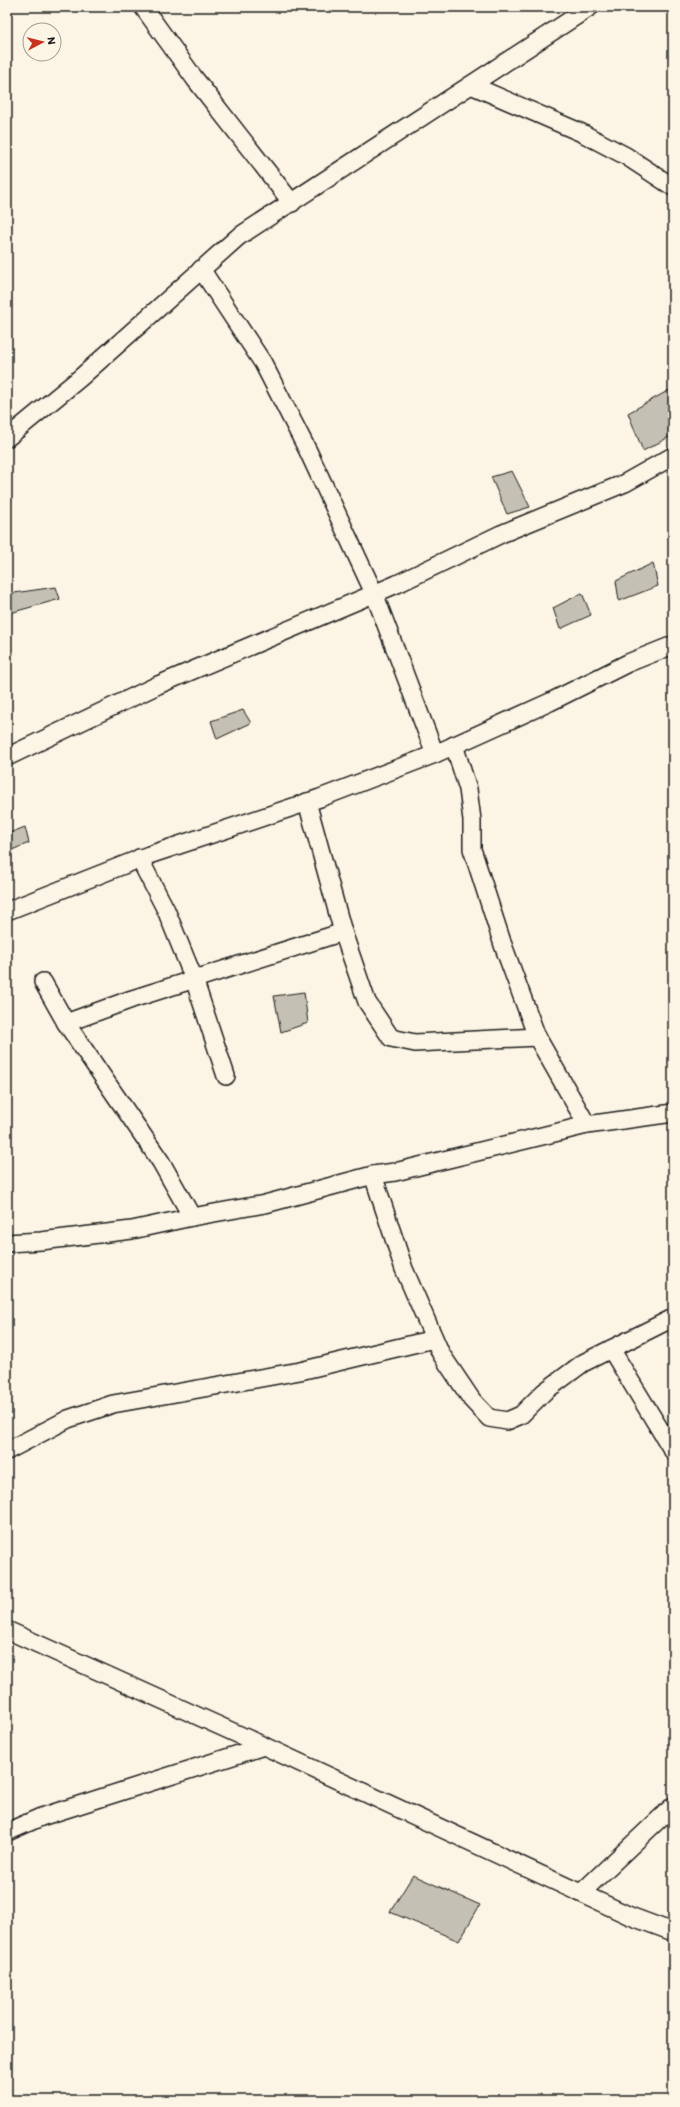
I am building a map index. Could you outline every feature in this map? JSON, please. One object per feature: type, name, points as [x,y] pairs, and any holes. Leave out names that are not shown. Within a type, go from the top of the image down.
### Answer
[{"type":"street","points":[[143,7],[195,78],[292,203]]},
{"type":"street","points":[[7,438],[80,378],[238,237],[590,7]]},
{"type":"street","points":[[471,85],[582,132],[626,156],[673,187]]},
{"type":"street","points":[[201,269],[263,363],[308,451],[374,593],[435,754]]},
{"type":"street","points":[[7,757],[158,685],[374,593],[502,534],[625,483],[673,456]]},
{"type":"street","points":[[7,911],[139,858],[307,802],[435,754],[550,702],[628,663],[673,645]]},
{"type":"street","points":[[454,745],[468,790],[472,820],[472,849],[503,945],[537,1037],[587,1125]]},
{"type":"street","points":[[307,802],[344,932],[367,1002],[391,1038],[415,1043],[537,1037]]},
{"type":"street","points":[[139,858],[166,910],[194,979],[226,1076]]},
{"type":"street","points":[[66,1023],[194,979],[344,932]]},
{"type":"street","points":[[43,982],[66,1023],[161,1162],[192,1217]]},
{"type":"street","points":[[7,1243],[41,1241],[132,1230],[192,1217],[265,1204],[373,1175],[394,1172],[587,1125],[673,1113]]},
{"type":"street","points":[[373,1175],[404,1269],[441,1354],[472,1400],[489,1418],[507,1421],[521,1415],[544,1392],[583,1363],[673,1318]]},
{"type":"street","points":[[7,1451],[68,1419],[113,1404],[300,1371],[434,1339]]},
{"type":"street","points":[[611,1349],[673,1451]]},
{"type":"street","points":[[7,1630],[264,1746],[630,1916],[673,1932]]},
{"type":"street","points":[[7,1832],[41,1817],[264,1746]]},
{"type":"street","points":[[581,1893],[673,1806]]},
{"type":"building","points":[[673,388],[673,435],[643,451],[628,413]]},
{"type":"building","points":[[512,471],[530,507],[507,514],[491,477]]},
{"type":"building","points":[[653,563],[658,586],[619,601],[616,581]]},
{"type":"building","points":[[56,587],[60,599],[10,613],[7,603],[7,594]]},
{"type":"building","points":[[582,593],[591,615],[560,629],[553,608]]},
{"type":"building","points":[[243,710],[251,723],[217,739],[211,721]]},
{"type":"building","points":[[25,827],[29,843],[7,852],[7,834]]},
{"type":"building","points":[[304,992],[308,1023],[281,1032],[274,996]]},
{"type":"building","points":[[413,1875],[480,1905],[459,1941],[390,1912]]}]
